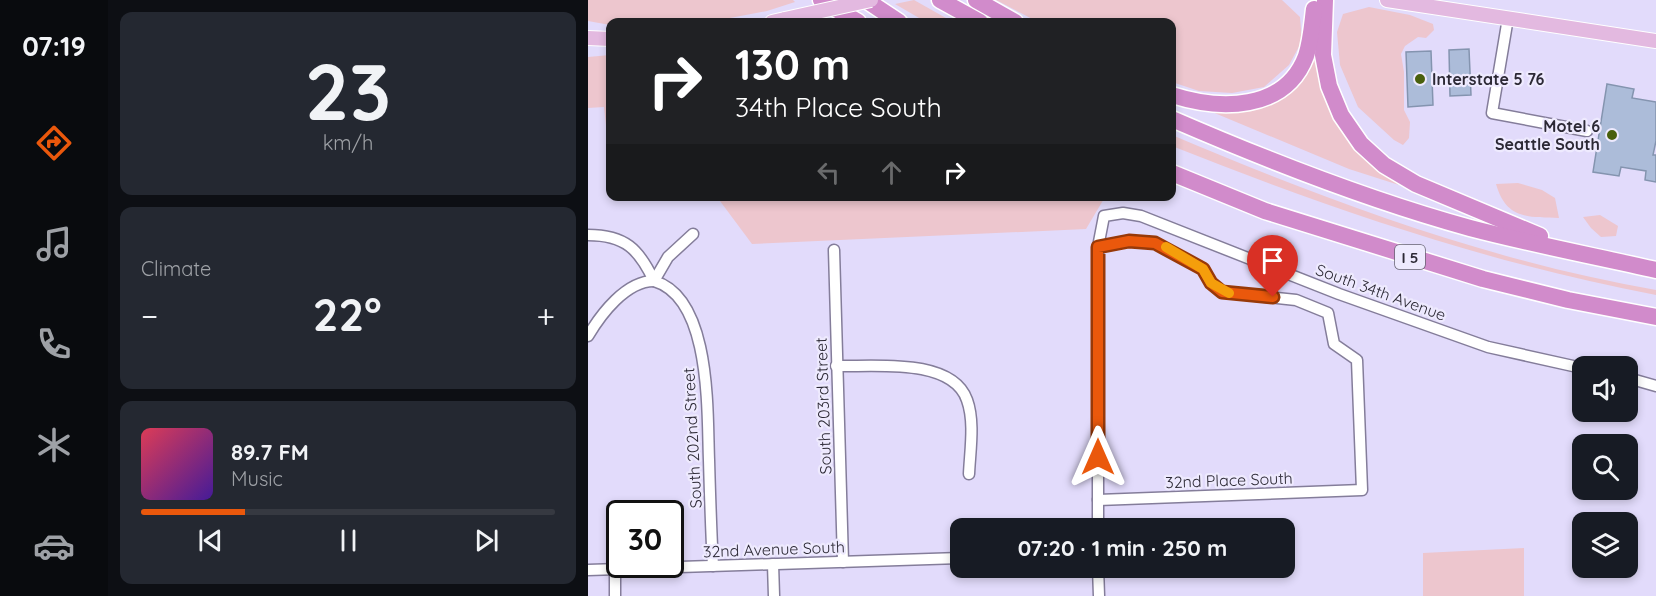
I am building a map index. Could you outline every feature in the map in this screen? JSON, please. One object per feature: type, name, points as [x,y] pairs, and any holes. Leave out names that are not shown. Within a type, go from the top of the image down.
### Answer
[{"type":"highway","points":[[821,0],[851,18]]},
{"type":"highway","points":[[866,0],[893,18]]},
{"type":"highway","points":[[940,0],[973,18]]},
{"type":"highway","points":[[976,0],[1008,18]]},
{"type":"highway","points":[[1176,96],[1204,104],[1229,105],[1254,102],[1272,94],[1293,76],[1306,56],[1317,0]]},
{"type":"highway","points":[[1324,0],[1323,55],[1329,86],[1334,101],[1350,130],[1373,156],[1416,184],[1582,254]]},
{"type":"highway","points":[[1176,121],[1367,196],[1470,228],[1656,270]]},
{"type":"highway","name":"I 5","points":[[1176,175],[1265,211],[1483,279],[1568,300],[1656,317]]},
{"type":"main road","points":[[792,18],[871,0]]},
{"type":"main road","points":[[1387,0],[1656,41]]},
{"type":"main road","points":[[588,38],[606,39]]},
{"type":"street","points":[[1508,18],[1492,113],[1587,131]]},
{"type":"street","name":"South 34th Avenue","points":[[1098,247],[1104,216],[1123,213],[1141,216],[1339,294],[1488,347],[1572,366]]},
{"type":"street","points":[[654,281],[668,257],[693,234]]},
{"type":"street","points":[[588,235],[611,237],[630,247],[645,261],[654,281]]},
{"type":"street","name":"32nd Place South","points":[[1098,247],[1129,241],[1155,243],[1203,269],[1211,283],[1222,292],[1296,300],[1328,313],[1332,339],[1338,348],[1357,360],[1362,490],[1098,500]]},
{"type":"street","points":[[1098,247],[1098,518]]},
{"type":"street","name":"South 203rd Street","points":[[834,250],[843,562]]},
{"type":"street","points":[[588,336],[602,317],[629,289],[639,283],[654,281]]},
{"type":"street","name":"South 202nd Street","points":[[654,281],[670,288],[684,307],[695,329],[702,354],[707,393],[713,566]]},
{"type":"street","points":[[836,366],[918,368],[937,372],[952,379],[968,400],[971,428],[969,474]]},
{"type":"street","points":[[1638,381],[1656,386]]},
{"type":"street","name":"32nd Avenue South","points":[[684,567],[950,558]]},
{"type":"street","points":[[773,564],[774,596]]},
{"type":"street","name":"32nd Avenue South","points":[[588,570],[606,569]]},
{"type":"street","points":[[615,578],[615,596]]},
{"type":"street","points":[[1098,578],[1099,596]]},
{"type":"shaded area","points":[[588,0],[793,0],[795,2],[767,11],[730,18],[606,18],[606,24],[588,21]]},
{"type":"shaded area","points":[[914,0],[946,18],[919,18],[895,4]]},
{"type":"shaded area","points":[[996,0],[1282,0],[1300,17],[1302,41],[1289,65],[1264,87],[1232,93],[1199,91],[1176,83],[1176,18],[1030,18]]},
{"type":"shaded area","points":[[1369,7],[1410,15],[1433,24],[1434,30],[1426,38],[1418,37],[1405,46],[1401,54],[1404,72],[1404,110],[1410,122],[1409,138],[1403,145],[1394,140],[1358,107],[1340,65],[1337,32],[1343,14]]},
{"type":"shaded area","points":[[1319,50],[1371,162],[1399,185],[1349,169],[1205,109],[1259,104],[1286,94],[1298,84]]},
{"type":"shaded area","points":[[606,55],[606,125],[604,107],[588,108],[588,57]]},
{"type":"shaded area","points":[[1176,137],[1349,205],[1470,246],[1594,278],[1656,290],[1656,295],[1532,267],[1410,232],[1176,148]]},
{"type":"shaded area","points":[[1518,183],[1542,190],[1555,198],[1559,218],[1528,216],[1512,210],[1500,195],[1496,184]]},
{"type":"shaded area","points":[[720,201],[1103,201],[1086,229],[752,244]]},
{"type":"shaded area","points":[[1600,215],[1618,226],[1616,236],[1601,237],[1583,217]]},
{"type":"shaded area","points":[[1524,548],[1524,596],[1423,596],[1423,553]]},
{"type":"building","points":[[1469,49],[1471,95],[1450,96],[1449,50]]},
{"type":"building","name":"Interstate 5 76","points":[[1431,51],[1433,105],[1408,107],[1406,52]]},
{"type":"building","name":"Motel 6 Seattle South","points":[[1607,84],[1634,89],[1632,98],[1656,102],[1656,141],[1653,155],[1656,155],[1656,182],[1645,180],[1646,171],[1621,167],[1619,176],[1593,172]]},
{"type":"slow traffic","points":[[1166,247],[1203,269],[1211,283],[1222,292],[1229,293]]},
{"type":"place","name":"Interstate 5 76","points":[[1420,79]]},
{"type":"place","name":"Motel 6 Seattle South","points":[[1612,135]]},
{"type":"route","points":[[1098,457],[1098,247],[1129,241],[1155,243],[1203,269],[1211,283],[1222,292],[1273,297]]}]
